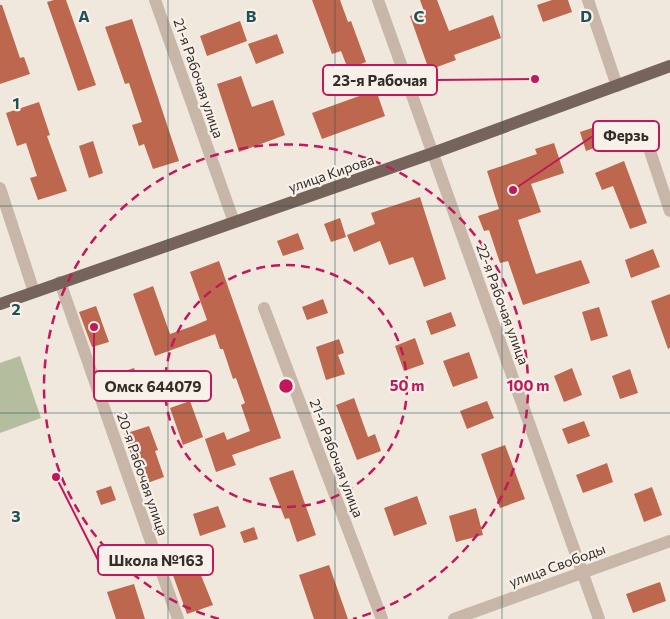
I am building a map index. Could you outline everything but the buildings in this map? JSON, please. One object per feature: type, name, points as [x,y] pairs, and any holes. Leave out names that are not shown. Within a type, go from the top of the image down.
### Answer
[{"type":"main road","name":"улица Кирова","points":[[0,304],[433,153],[670,66]]},
{"type":"street","name":"21-я Рабочая улица","points":[[155,0],[234,222]]},
{"type":"street","name":"22-я Рабочая улица","points":[[378,0],[599,619]]},
{"type":"street","points":[[588,0],[617,86]]},
{"type":"street","points":[[645,136],[670,211]]},
{"type":"street","points":[[0,188],[34,292]]},
{"type":"street","name":"20-я Рабочая улица","points":[[60,282],[178,619]]},
{"type":"street","name":"21-я Рабочая улица","points":[[264,308],[382,619]]},
{"type":"street","name":"улица Свободы","points":[[454,619],[670,541]]},
{"type":"green space","points":[[20,356],[41,418],[0,433],[0,363]]},
{"type":"place","name":"23-я Рабочая","points":[[535,79]]},
{"type":"place","name":"Ферзь","points":[[513,190]]},
{"type":"place","name":"Омск 644079","points":[[94,327]]},
{"type":"place","name":"Школа №163","points":[[56,477]]}]
